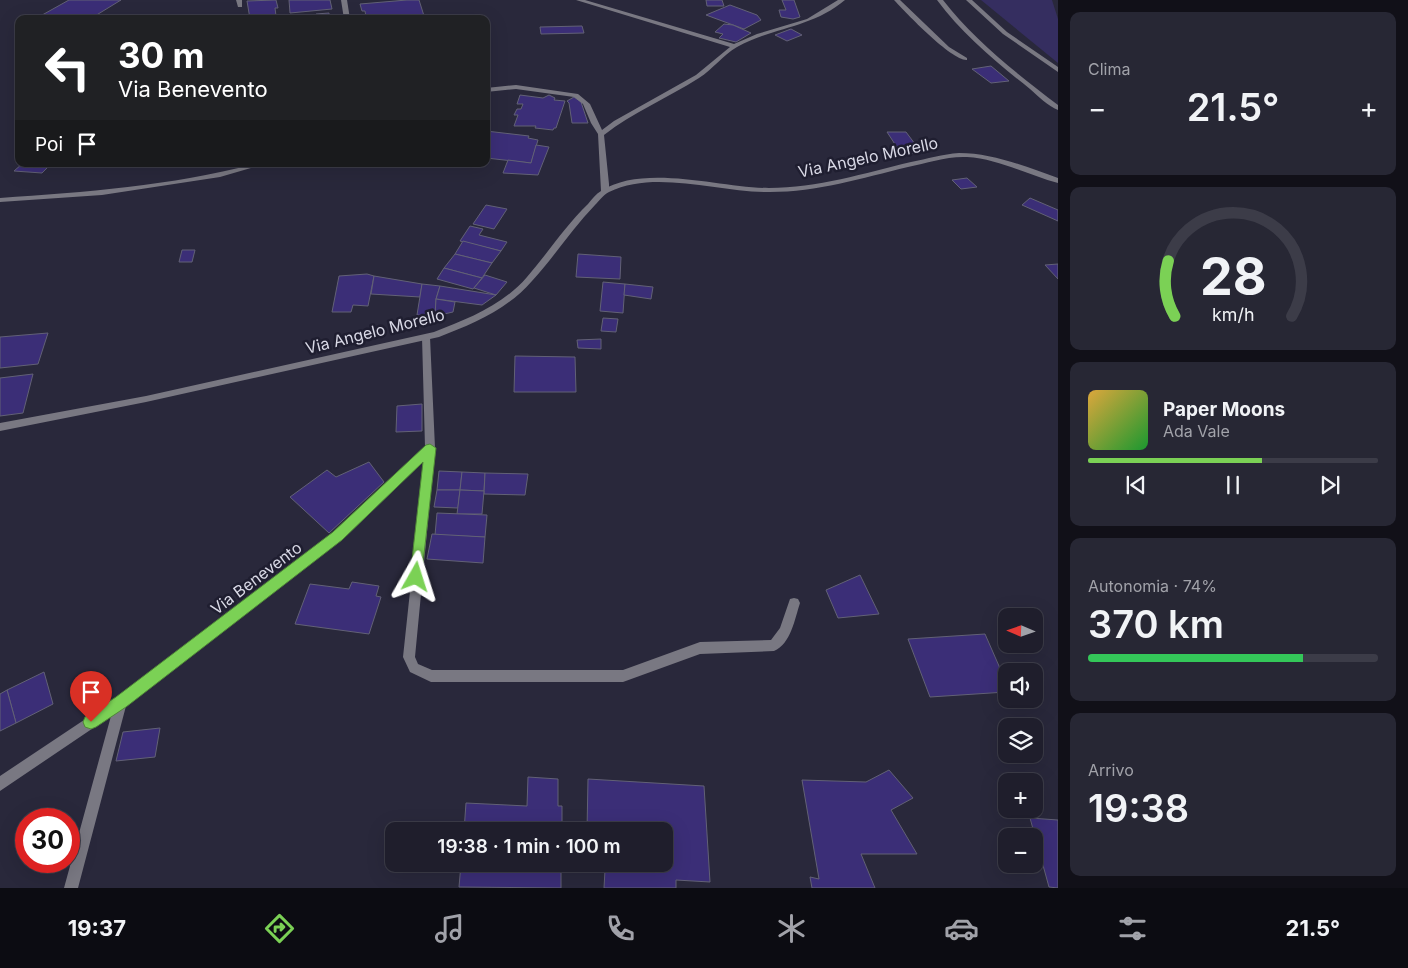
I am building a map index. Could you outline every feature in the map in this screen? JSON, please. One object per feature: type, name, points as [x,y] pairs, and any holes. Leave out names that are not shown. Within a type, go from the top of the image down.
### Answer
[{"type":"street","points":[[344,0],[346,15]]},
{"type":"street","points":[[579,0],[734,46]]},
{"type":"street","points":[[601,134],[616,122],[698,76],[734,46],[759,35],[809,20],[842,0]]},
{"type":"street","points":[[897,0],[947,48],[965,59]]},
{"type":"street","points":[[940,0],[971,34],[1028,87],[1058,108]]},
{"type":"street","points":[[969,0],[1005,32],[1058,70]]},
{"type":"street","points":[[490,90],[516,87],[576,95],[583,98],[588,105],[594,124],[601,134],[600,145],[606,180],[605,191]]},
{"type":"street","name":"Via Angelo Morello","points":[[0,427],[146,399],[426,337],[475,319],[500,305],[528,282],[581,214],[605,191],[629,182],[646,180],[741,190],[786,189],[812,186],[941,156],[966,155],[1027,169],[1058,181]]},
{"type":"street","points":[[0,200],[102,193],[220,175],[250,167]]},
{"type":"street","points":[[426,337],[430,448],[409,656],[414,668],[431,676],[623,676],[700,648],[774,645],[785,631],[794,603]]},
{"type":"street","name":"Via Benevento","points":[[0,784],[121,702],[338,536],[430,448]]},
{"type":"street","points":[[71,888],[121,702]]},
{"type":"shaded area","points":[[981,0],[1052,0],[1058,19],[1058,63]]},
{"type":"building","points":[[69,0],[121,0],[97,15],[42,15]]},
{"type":"building","points":[[276,0],[278,8],[275,8],[276,15],[249,15],[247,1]]},
{"type":"building","points":[[289,0],[330,0],[332,9],[290,13]]},
{"type":"building","points":[[419,0],[424,15],[366,15],[360,4]]},
{"type":"building","points":[[706,0],[722,0],[724,6],[707,6]]},
{"type":"building","points":[[782,0],[794,0],[800,17],[793,19],[781,17],[779,10],[786,10]]},
{"type":"building","points":[[730,5],[757,15],[761,20],[744,29],[706,15]]},
{"type":"building","points":[[329,13],[329,15],[316,15]]},
{"type":"building","points":[[724,24],[733,25],[751,33],[736,42],[719,38],[723,34],[715,32]]},
{"type":"building","points":[[582,26],[584,33],[541,34],[540,27]]},
{"type":"building","points":[[791,29],[802,35],[787,41],[775,35]]},
{"type":"building","points":[[991,66],[1009,81],[991,83],[972,69]]},
{"type":"building","points":[[520,95],[543,98],[549,95],[555,98],[554,100],[565,101],[556,128],[553,130],[535,128],[536,126],[514,126],[518,115],[514,115],[517,109],[521,109],[523,104],[517,104]]},
{"type":"building","points":[[574,97],[581,102],[588,123],[572,123],[569,103],[567,101]]},
{"type":"building","points":[[490,131],[529,136],[528,138],[538,140],[531,163],[490,158]]},
{"type":"building","points":[[887,132],[906,132],[921,152],[902,155]]},
{"type":"building","points":[[536,145],[549,147],[538,175],[503,173],[508,160],[531,163]]},
{"type":"building","points":[[19,167],[48,167],[42,173],[14,171]]},
{"type":"building","points":[[967,178],[977,187],[961,189],[952,180]]},
{"type":"building","points":[[1030,198],[1058,210],[1058,221],[1022,205]]},
{"type":"building","points":[[486,205],[507,209],[494,229],[473,224]]},
{"type":"building","points":[[470,226],[483,229],[479,235],[507,242],[501,251],[460,241]]},
{"type":"building","points":[[463,241],[501,251],[492,263],[455,254]]},
{"type":"building","points":[[182,250],[195,250],[192,262],[179,262]]},
{"type":"building","points":[[455,254],[492,263],[482,278],[444,268]]},
{"type":"building","points":[[578,254],[621,257],[620,279],[576,277]]},
{"type":"building","points":[[1058,264],[1058,279],[1045,265]]},
{"type":"building","points":[[444,268],[482,278],[473,289],[437,279]]},
{"type":"building","points":[[367,274],[374,276],[368,306],[353,305],[351,312],[332,312],[339,276]]},
{"type":"building","points":[[485,275],[507,282],[496,295],[474,288]]},
{"type":"building","points":[[374,276],[422,284],[420,297],[371,294]]},
{"type":"building","points":[[603,282],[625,284],[623,313],[600,311]]},
{"type":"building","points":[[422,284],[440,286],[436,299],[435,316],[417,315]]},
{"type":"building","points":[[625,284],[653,287],[651,299],[624,295]]},
{"type":"building","points":[[440,286],[496,295],[482,305],[436,299]]},
{"type":"building","points":[[436,299],[455,302],[453,312],[435,316]]},
{"type":"building","points":[[603,318],[618,319],[616,332],[601,331]]},
{"type":"building","points":[[48,333],[38,364],[0,368],[0,337]]},
{"type":"building","points":[[601,339],[601,349],[578,348],[577,340]]},
{"type":"building","points":[[515,356],[575,357],[576,392],[514,392]]},
{"type":"building","points":[[33,374],[23,413],[0,416],[0,378]]},
{"type":"building","points":[[422,404],[422,431],[396,432],[397,406]]},
{"type":"building","points":[[369,462],[384,482],[329,533],[290,497],[327,470],[336,477]]},
{"type":"building","points":[[439,471],[462,472],[460,490],[437,490]]},
{"type":"building","points":[[462,472],[485,473],[484,491],[460,490]]},
{"type":"building","points":[[485,473],[528,474],[525,495],[484,494]]},
{"type":"building","points":[[437,490],[460,490],[458,508],[434,507]]},
{"type":"building","points":[[460,490],[484,491],[482,514],[457,514]]},
{"type":"building","points":[[437,513],[487,515],[485,537],[435,535]]},
{"type":"building","points":[[432,534],[485,537],[483,563],[427,559]]},
{"type":"building","points":[[860,575],[879,614],[838,618],[826,590]]},
{"type":"building","points":[[352,582],[379,586],[376,596],[381,597],[369,634],[295,624],[310,584],[349,589]]},
{"type":"building","points":[[985,634],[998,664],[998,693],[930,697],[908,639]]},
{"type":"building","points":[[44,672],[53,704],[16,723],[7,690]]},
{"type":"building","points":[[7,690],[16,723],[0,731],[0,694]]},
{"type":"building","points":[[160,728],[155,757],[116,761],[123,732]]},
{"type":"building","points":[[889,770],[913,798],[891,810],[917,854],[861,854],[875,888],[812,888],[810,877],[819,879],[802,780],[866,782]]},
{"type":"building","points":[[528,777],[558,779],[558,806],[562,806],[562,822],[465,822],[466,803],[527,806]]},
{"type":"building","points":[[588,779],[704,786],[710,882],[676,880],[676,888],[604,888],[605,872],[673,872],[673,822],[587,822]]},
{"type":"building","points":[[1030,818],[1058,820],[1058,888],[1049,887],[1043,865],[1043,828],[1033,828]]},
{"type":"building","points":[[460,872],[561,872],[561,888],[459,887]]},
{"type":"route","points":[[91,722],[121,702],[338,536],[430,448],[416,577]]}]
